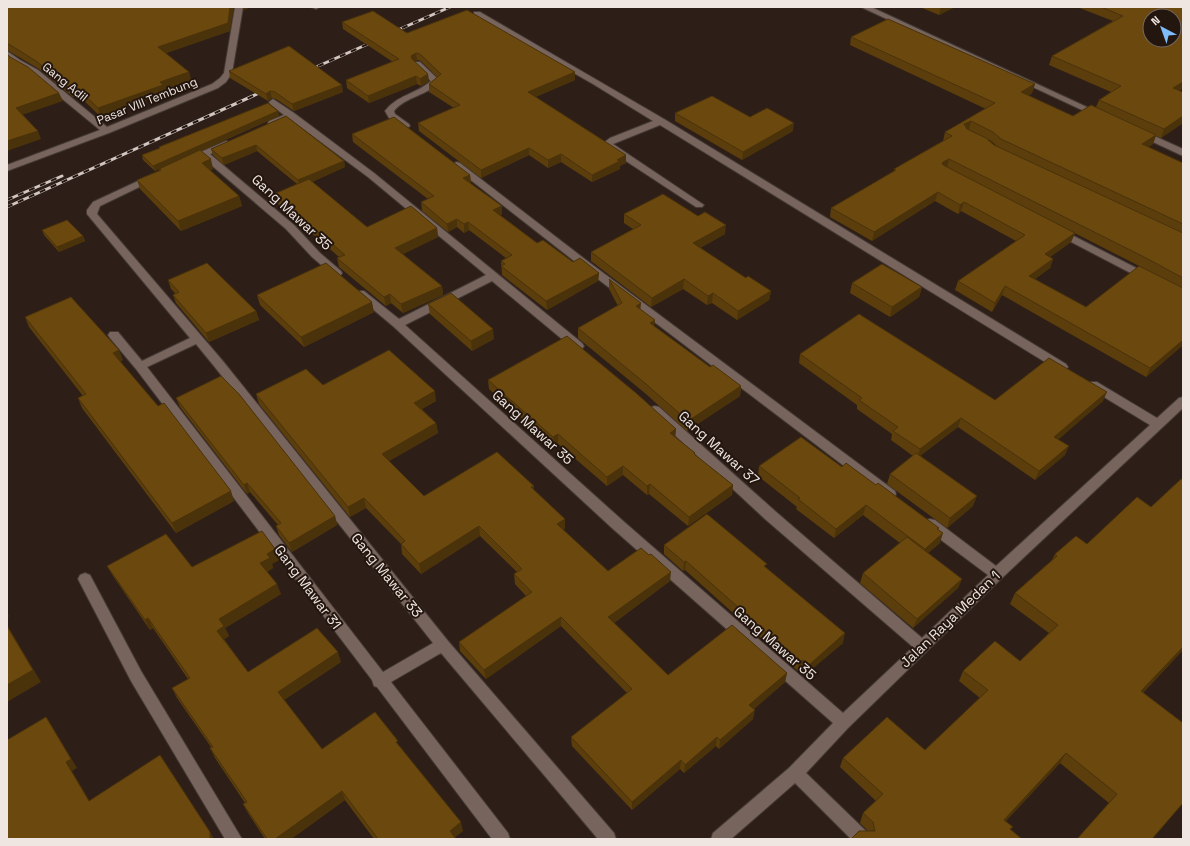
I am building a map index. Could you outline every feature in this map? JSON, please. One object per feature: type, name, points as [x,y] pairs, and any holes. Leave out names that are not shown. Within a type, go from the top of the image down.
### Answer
[{"type":"street","name":"Pasar VIII Tembung","points":[[7,168],[106,131],[205,91],[223,80],[228,73],[239,7]]},
{"type":"street","points":[[865,7],[1112,120]]},
{"type":"street","points":[[477,14],[596,82],[1071,372]]},
{"type":"street","name":"Gang Adil","points":[[7,53],[17,62],[35,72],[106,131]]},
{"type":"street","points":[[417,64],[436,79],[435,82],[422,90],[401,99],[393,104],[389,110],[392,116],[417,135]]},
{"type":"street","points":[[272,102],[371,175],[585,352]]},
{"type":"street","points":[[262,128],[291,115]]},
{"type":"street","points":[[660,121],[613,140],[608,146],[699,205]]},
{"type":"street","points":[[1133,130],[1183,153]]},
{"type":"street","points":[[183,163],[233,141]]},
{"type":"street","name":"Gang Mawar 35","points":[[204,154],[290,227],[316,255],[398,324],[617,524],[843,723]]},
{"type":"street","points":[[449,159],[582,262],[896,498]]},
{"type":"street","name":"Gang Mawar 33","points":[[162,173],[96,204],[92,210],[92,214],[197,339],[443,645],[608,839]]},
{"type":"street","points":[[1050,227],[1156,281]]},
{"type":"street","points":[[398,324],[493,276]]},
{"type":"street","name":"Gang Mawar 31","points":[[114,335],[140,366],[379,681],[502,839]]},
{"type":"street","points":[[140,366],[197,339]]},
{"type":"street","points":[[1084,380],[1158,424]]},
{"type":"street","name":"Jalan Raya Medan 1","points":[[719,839],[795,773],[843,723],[996,574],[1183,401]]},
{"type":"street","name":"Gang Mawar 37","points":[[646,403],[770,515],[922,647]]},
{"type":"street","points":[[921,517],[996,574]]},
{"type":"street","points":[[85,579],[136,676],[234,839]]},
{"type":"street","points":[[379,681],[443,645]]},
{"type":"street","points":[[795,773],[862,839]]},
{"type":"building","points":[[7,7],[230,7],[228,23],[158,47],[189,72],[160,82],[163,85],[98,108],[76,87],[70,89],[36,61],[7,43]]},
{"type":"building","points":[[1101,7],[1183,7],[1183,82],[1173,88],[1183,92],[1183,116],[1164,129],[1099,100],[1121,86],[1052,56],[1123,16]]},
{"type":"building","points":[[467,10],[575,72],[528,92],[626,155],[617,160],[620,161],[592,175],[561,154],[548,160],[529,148],[481,170],[418,123],[460,105],[429,84],[441,74],[420,54],[416,53],[411,56],[412,59],[428,74],[420,79],[416,76],[368,96],[346,80],[399,59],[342,22],[373,11],[407,33]]},
{"type":"building","points":[[888,19],[1035,84],[1021,92],[1073,116],[1091,105],[1156,135],[1142,144],[1183,163],[1183,224],[1001,139],[993,132],[971,121],[964,124],[967,129],[986,138],[994,145],[1183,233],[1183,278],[949,159],[942,164],[1075,233],[1045,254],[1053,259],[1029,276],[1086,307],[1139,266],[1183,288],[1183,340],[1150,368],[1005,286],[995,303],[958,281],[1025,235],[964,202],[960,205],[938,192],[874,232],[831,208],[896,170],[894,169],[952,136],[945,132],[995,103],[851,37]]},
{"type":"building","points":[[289,46],[342,85],[292,104],[275,92],[270,91],[266,94],[229,71]]},
{"type":"building","points":[[7,54],[28,67],[59,93],[16,108],[38,131],[7,141]]},
{"type":"building","points":[[712,96],[750,117],[767,108],[794,123],[743,152],[675,113]]},
{"type":"building","points":[[268,103],[278,111],[153,166],[142,155],[160,148],[159,147]]},
{"type":"building","points":[[286,116],[344,161],[298,180],[256,145],[222,158],[211,149]]},
{"type":"building","points":[[394,117],[470,175],[463,178],[502,206],[493,210],[537,243],[543,240],[573,262],[580,258],[599,273],[546,301],[501,266],[505,264],[501,261],[512,255],[468,222],[464,224],[457,219],[447,224],[421,202],[434,196],[352,134]]},
{"type":"building","points":[[200,150],[211,159],[202,163],[239,196],[178,221],[137,180],[161,170],[159,169]]},
{"type":"building","points":[[309,179],[367,227],[411,206],[437,228],[395,248],[442,286],[401,304],[390,294],[384,297],[337,258],[345,255],[274,194]]},
{"type":"building","points":[[663,194],[698,216],[705,212],[726,225],[693,243],[746,278],[748,276],[771,291],[738,311],[713,293],[708,296],[684,279],[652,298],[591,252],[641,225],[624,214]]},
{"type":"building","points":[[67,220],[83,236],[57,247],[42,230]]},
{"type":"building","points":[[207,263],[256,311],[206,333],[173,295],[179,292],[168,280]]},
{"type":"building","points":[[326,263],[372,302],[301,337],[257,295]]},
{"type":"building","points":[[882,264],[922,287],[892,307],[852,283]]},
{"type":"building","points":[[609,279],[641,303],[636,306],[655,320],[650,323],[710,367],[713,365],[741,386],[688,421],[578,328],[622,303]]},
{"type":"building","points":[[451,293],[493,329],[471,341],[428,304]]},
{"type":"building","points":[[71,297],[119,350],[113,353],[158,406],[164,403],[231,491],[172,523],[78,398],[86,394],[25,317]]},
{"type":"building","points":[[859,314],[995,400],[1049,358],[1107,392],[1054,437],[1069,446],[1039,471],[961,418],[920,449],[893,431],[898,427],[859,400],[862,398],[800,354]]},
{"type":"building","points":[[567,336],[636,393],[676,429],[670,433],[733,485],[689,517],[650,484],[647,486],[623,466],[607,477],[558,434],[553,437],[488,380]]},
{"type":"building","points":[[389,350],[435,391],[414,403],[436,423],[382,454],[424,496],[497,452],[534,486],[531,487],[565,519],[557,524],[608,571],[641,548],[649,555],[651,554],[671,572],[608,617],[668,675],[732,625],[787,673],[749,705],[755,710],[720,740],[717,737],[685,765],[681,760],[632,802],[571,737],[632,689],[561,617],[484,670],[459,642],[532,592],[514,574],[522,569],[479,526],[419,564],[401,544],[405,541],[364,498],[348,507],[256,394],[306,369],[323,385]]},
{"type":"building","points":[[221,376],[239,394],[335,516],[289,543],[276,526],[281,523],[247,483],[244,485],[176,398]]},
{"type":"building","points":[[801,437],[842,467],[846,463],[876,485],[878,483],[939,528],[937,529],[943,533],[925,549],[866,505],[836,529],[759,466]]},
{"type":"building","points":[[916,453],[977,496],[950,518],[890,474]]},
{"type":"building","points":[[1181,479],[1183,480],[1183,647],[1141,691],[1183,723],[1183,803],[1152,839],[1077,839],[1117,794],[1066,753],[1004,820],[1013,827],[1010,829],[1022,839],[851,839],[859,831],[875,831],[873,822],[863,813],[883,794],[843,758],[887,717],[925,750],[988,690],[963,671],[995,641],[1020,661],[1058,625],[1015,593],[1057,556],[1055,554],[1076,536],[1087,544],[1137,497],[1151,507]]},
{"type":"building","points":[[707,514],[767,564],[764,566],[845,633],[809,665],[803,660],[800,662],[686,561],[684,562],[664,545]]},
{"type":"building","points":[[262,531],[275,549],[267,554],[270,558],[260,563],[277,584],[219,619],[224,626],[217,631],[248,672],[317,628],[338,652],[278,692],[322,749],[375,712],[398,741],[396,742],[461,822],[450,831],[456,839],[378,839],[342,791],[275,839],[267,839],[243,804],[247,802],[210,748],[213,747],[172,688],[190,678],[148,618],[145,620],[107,566],[166,534],[192,567]]},
{"type":"building","points":[[907,537],[962,579],[917,619],[863,573]]},
{"type":"building","points":[[7,626],[33,670],[7,685]]},
{"type":"building","points":[[46,717],[71,759],[66,762],[89,801],[160,755],[210,832],[210,839],[7,839],[7,740]]},
{"type":"railway","points":[[391,33],[450,7]]},
{"type":"railway","points":[[307,71],[377,40]]},
{"type":"railway","points":[[7,207],[266,90]]},
{"type":"railway","points":[[7,200],[62,176]]}]
